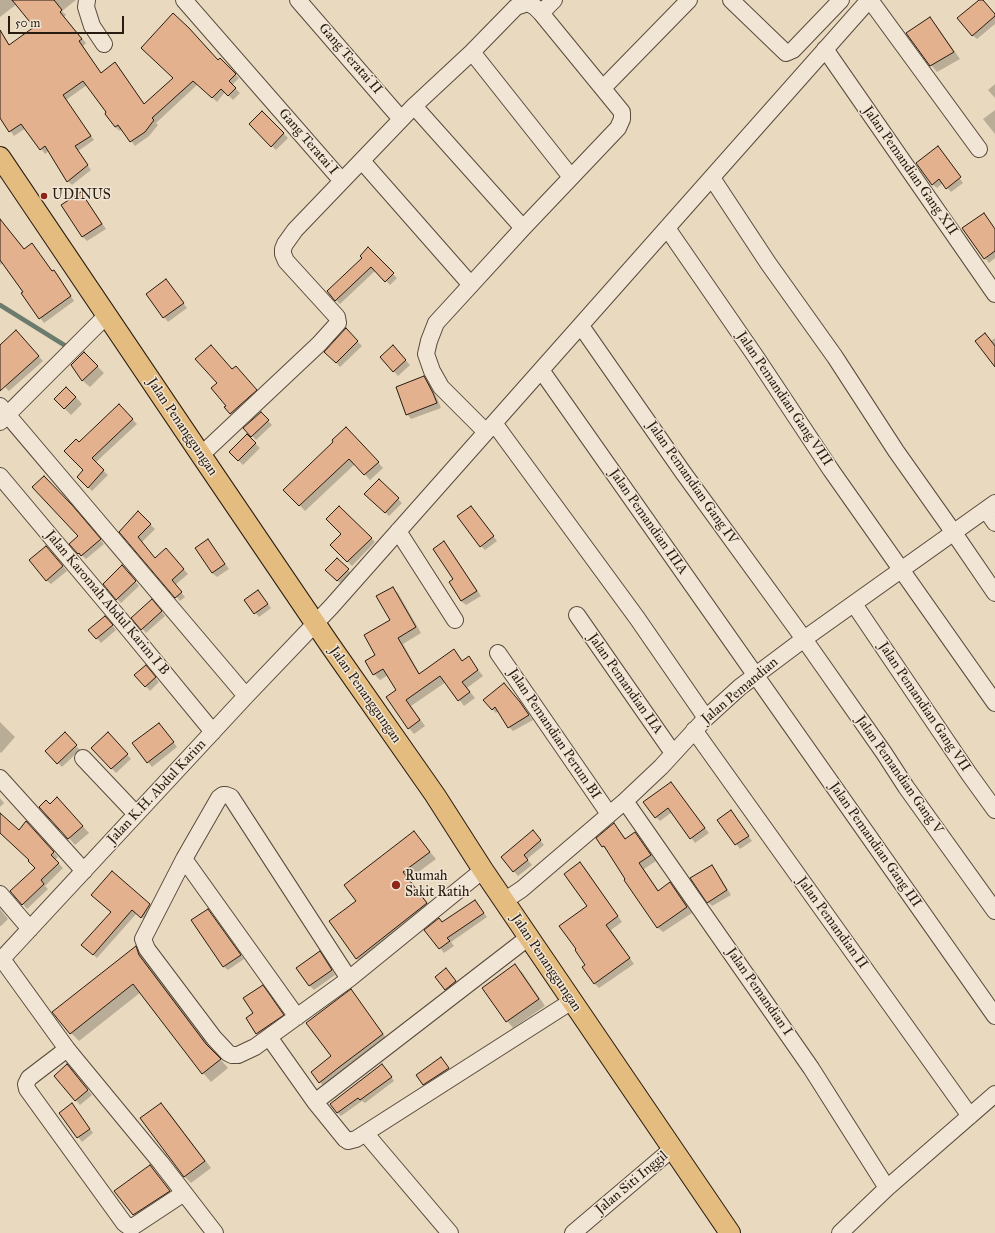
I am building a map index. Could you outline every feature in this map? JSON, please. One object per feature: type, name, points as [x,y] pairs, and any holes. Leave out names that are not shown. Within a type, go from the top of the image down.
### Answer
[{"type":"main road","name":"Jalan Penanggungan","points":[[0,157],[316,624],[435,795],[483,870],[730,1233]]},
{"type":"street","points":[[87,0],[86,7],[92,26],[104,44]]},
{"type":"street","name":"Gang Teratai I","points":[[184,0],[342,181],[295,230],[283,249],[283,254],[286,261],[337,317],[338,324],[320,344],[201,455]]},
{"type":"street","name":"Gang Teratai II","points":[[298,0],[401,119]]},
{"type":"street","points":[[541,13],[554,0]]},
{"type":"street","points":[[603,88],[689,0]]},
{"type":"street","points":[[731,0],[786,53],[793,50],[841,0]]},
{"type":"street","points":[[870,0],[979,149]]},
{"type":"street","name":"Jalan K.H. Abdul Karim","points":[[1,960],[246,696],[316,624],[870,0]]},
{"type":"street","points":[[342,181],[414,106],[472,52],[516,7],[520,5],[531,4],[541,13],[622,112],[621,122],[436,323],[426,354],[432,371],[441,387],[490,428],[637,618],[706,718]]},
{"type":"street","name":"Jalan Pemandian Gang XII","points":[[825,49],[995,294]]},
{"type":"street","points":[[472,52],[571,177]]},
{"type":"street","points":[[414,106],[523,228]]},
{"type":"street","points":[[362,161],[471,285]]},
{"type":"street","points":[[712,178],[768,263],[835,357],[896,451],[995,592]]},
{"type":"street","name":"Jalan Pemandian Gang VIII","points":[[667,228],[756,356],[831,470],[995,703]]},
{"type":"street","points":[[107,315],[2,414],[246,696]]},
{"type":"street","name":"Jalan Pemandian Gang IV","points":[[581,326],[682,471],[804,639]]},
{"type":"street","name":"Jalan Pemandian IIIA","points":[[541,370],[756,675]]},
{"type":"street","name":"Jalan Karomah Abdul Karim I B","points":[[0,476],[125,624],[213,732]]},
{"type":"street","points":[[990,507],[995,523]]},
{"type":"street","name":"Jalan Pemandian","points":[[504,901],[522,889],[625,801],[661,767],[706,718],[756,675],[804,639],[990,507]]},
{"type":"street","points":[[398,531],[455,620]]},
{"type":"street","name":"Jalan Pemandian Gang VII","points":[[854,604],[995,810]]},
{"type":"street","name":"Jalan Pemandian IIA","points":[[577,615],[673,753]]},
{"type":"street","name":"Jalan Pemandian Gang V","points":[[804,639],[906,787],[995,911]]},
{"type":"street","name":"Jalan Pemandian Perum BI","points":[[498,653],[609,814]]},
{"type":"street","name":"Jalan Pemandian Gang III","points":[[756,675],[995,1016]]},
{"type":"street","name":"Jalan Pemandian II","points":[[694,730],[970,1116]]},
{"type":"street","points":[[82,758],[136,814]]},
{"type":"street","points":[[0,778],[84,871]]},
{"type":"street","points":[[349,979],[231,797],[223,795],[219,798],[184,859],[144,935],[144,943],[214,1038],[228,1053],[232,1055],[255,1047],[349,979],[483,870]]},
{"type":"street","name":"Jalan Pemandian I","points":[[625,801],[811,1068],[887,1188]]},
{"type":"street","points":[[184,859],[297,1017]]},
{"type":"street","points":[[0,894],[30,929]]},
{"type":"street","points":[[315,1102],[529,937]]},
{"type":"street","points":[[1,960],[67,1049],[215,1233]]},
{"type":"street","points":[[270,1037],[315,1102],[348,1141],[366,1134],[397,1112],[572,1001]]},
{"type":"street","points":[[67,1049],[29,1078],[26,1084],[27,1088],[124,1223],[128,1226],[134,1226],[184,1193]]},
{"type":"street","points":[[840,1233],[887,1188],[995,1094]]},
{"type":"street","points":[[366,1134],[450,1233]]},
{"type":"street","name":"Jalan Siti Inggil","points":[[573,1233],[672,1149]]},
{"type":"building","points":[[12,0],[54,0],[62,10],[60,12],[82,39],[79,41],[101,73],[115,62],[144,104],[173,78],[141,48],[173,13],[218,60],[220,58],[236,74],[229,81],[236,88],[228,96],[221,89],[212,98],[193,81],[152,118],[154,120],[145,132],[130,142],[118,125],[115,127],[83,81],[63,95],[91,136],[75,146],[88,165],[67,182],[45,146],[40,150],[21,124],[9,132],[0,118],[0,30],[9,45],[34,27]]},
{"type":"building","points":[[979,0],[983,0],[995,16],[972,36],[957,18]]},
{"type":"building","points":[[930,17],[954,52],[930,66],[906,33]]},
{"type":"building","points":[[262,111],[284,133],[271,147],[249,124]]},
{"type":"building","points":[[938,146],[961,177],[946,189],[939,179],[932,185],[916,163]]},
{"type":"building","points":[[81,192],[102,224],[82,237],[61,205]]},
{"type":"building","points":[[984,213],[995,229],[995,251],[984,259],[962,228]]},
{"type":"building","points":[[0,219],[24,249],[32,243],[52,271],[54,270],[71,296],[39,319],[21,293],[23,292],[0,260]]},
{"type":"building","points":[[368,247],[394,273],[385,282],[371,267],[335,301],[327,291],[362,258],[360,256]]},
{"type":"building","points":[[166,279],[184,303],[163,318],[146,294]]},
{"type":"building","points":[[346,328],[358,341],[336,363],[324,352]]},
{"type":"building","points":[[16,330],[39,356],[0,391],[0,345]]},
{"type":"building","points":[[985,333],[995,346],[995,367],[975,341]]},
{"type":"building","points":[[211,345],[232,369],[236,366],[257,390],[230,414],[224,407],[226,406],[211,388],[217,383],[195,359]]},
{"type":"building","points":[[393,345],[406,360],[393,372],[380,357]]},
{"type":"building","points":[[84,352],[98,366],[82,381],[71,365]]},
{"type":"building","points":[[424,376],[437,403],[406,415],[396,387]]},
{"type":"building","points":[[66,387],[76,397],[64,409],[54,399]]},
{"type":"building","points":[[119,404],[133,419],[92,458],[104,470],[88,488],[77,477],[83,470],[64,451],[76,439],[79,442]]},
{"type":"building","points":[[261,412],[269,420],[251,437],[243,428]]},
{"type":"building","points":[[346,427],[379,462],[364,475],[349,459],[299,506],[283,490],[333,442],[332,440]]},
{"type":"building","points":[[247,434],[256,443],[238,461],[229,452]]},
{"type":"building","points":[[44,476],[72,505],[101,539],[81,556],[69,544],[78,536],[32,487]]},
{"type":"building","points":[[379,479],[399,498],[385,513],[364,494]]},
{"type":"building","points":[[339,506],[372,538],[347,562],[330,545],[341,534],[326,519]]},
{"type":"building","points":[[471,506],[494,536],[480,547],[457,516]]},
{"type":"building","points":[[138,511],[151,524],[138,537],[155,558],[166,548],[184,569],[172,580],[182,592],[175,598],[119,532]]},
{"type":"building","points":[[208,539],[225,564],[212,573],[195,548]]},
{"type":"building","points":[[444,541],[477,591],[461,601],[449,582],[453,579],[433,549]]},
{"type":"building","points":[[46,546],[63,566],[46,581],[29,560]]},
{"type":"building","points":[[337,558],[349,569],[337,581],[325,570]]},
{"type":"building","points":[[122,565],[136,581],[116,600],[103,584]]},
{"type":"building","points":[[393,587],[416,627],[398,638],[419,674],[454,649],[462,661],[469,656],[478,670],[462,682],[470,692],[458,701],[440,676],[406,700],[420,720],[408,729],[386,697],[396,690],[383,669],[373,675],[365,661],[375,655],[364,635],[390,620],[376,596]]},
{"type":"building","points":[[258,590],[268,604],[254,614],[244,600]]},
{"type":"building","points":[[152,599],[162,611],[141,630],[131,618]]},
{"type":"building","points":[[105,616],[113,625],[96,639],[88,630]]},
{"type":"building","points":[[146,665],[156,677],[145,687],[134,675]]},
{"type":"building","points":[[504,683],[529,715],[508,728],[495,707],[492,710],[483,700]]},
{"type":"building","points":[[159,723],[174,742],[147,763],[132,743]]},
{"type":"building","points":[[65,732],[77,745],[57,764],[45,751]]},
{"type":"building","points":[[108,732],[128,754],[111,769],[91,748]]},
{"type":"building","points":[[671,782],[705,828],[690,839],[668,808],[655,818],[643,802]]},
{"type":"building","points":[[57,797],[83,826],[68,839],[39,807],[46,800],[50,804]]},
{"type":"building","points":[[731,810],[749,836],[735,845],[717,820]]},
{"type":"building","points":[[0,813],[19,830],[26,821],[54,852],[51,855],[59,863],[41,880],[44,884],[22,905],[10,891],[35,868],[28,861],[29,860],[0,833]]},
{"type":"building","points":[[614,823],[625,839],[635,832],[651,855],[639,863],[658,891],[670,882],[687,907],[657,928],[624,880],[625,879],[604,846],[602,847],[596,838]]},
{"type":"building","points":[[533,830],[541,840],[524,855],[528,860],[513,872],[501,857]]},
{"type":"building","points":[[414,831],[430,852],[403,872],[427,903],[356,959],[329,921],[356,901],[344,885]]},
{"type":"building","points":[[580,862],[618,916],[606,925],[630,958],[594,984],[582,967],[585,965],[575,950],[576,949],[559,926],[587,906],[564,874]]},
{"type":"building","points":[[712,865],[727,890],[707,903],[690,878]]},
{"type":"building","points":[[112,871],[150,904],[141,918],[132,910],[93,955],[81,945],[111,912],[91,895]]},
{"type":"building","points":[[475,900],[484,913],[447,938],[450,941],[439,949],[424,930],[439,918],[442,922]]},
{"type":"building","points":[[208,909],[241,955],[223,967],[191,920]]},
{"type":"building","points":[[136,946],[139,955],[206,1044],[221,1059],[202,1074],[133,984],[70,1034],[52,1012]]},
{"type":"building","points":[[320,951],[332,970],[309,986],[296,968]]},
{"type":"building","points":[[515,964],[539,999],[506,1022],[482,988]]},
{"type":"building","points":[[446,968],[456,981],[445,990],[435,977]]},
{"type":"building","points":[[263,985],[284,1015],[256,1034],[246,1018],[253,1013],[243,998]]},
{"type":"building","points":[[351,989],[383,1034],[319,1083],[311,1072],[331,1056],[306,1023]]},
{"type":"building","points":[[441,1057],[449,1068],[423,1085],[416,1075]]},
{"type":"building","points":[[67,1064],[88,1090],[75,1101],[54,1076]]},
{"type":"building","points":[[382,1064],[392,1077],[360,1100],[358,1098],[337,1113],[330,1104]]},
{"type":"building","points":[[72,1103],[90,1129],[77,1138],[59,1113]]},
{"type":"building","points":[[161,1103],[205,1161],[184,1177],[140,1118]]},
{"type":"building","points":[[150,1165],[170,1191],[133,1215],[114,1191]]},
{"type":"waterway","points":[[0,305],[69,348]]},
{"type":"place","name":"UDINUS","points":[[44,196]]},
{"type":"place","name":"Rumah Sakit Ratih","points":[[396,885]]}]
